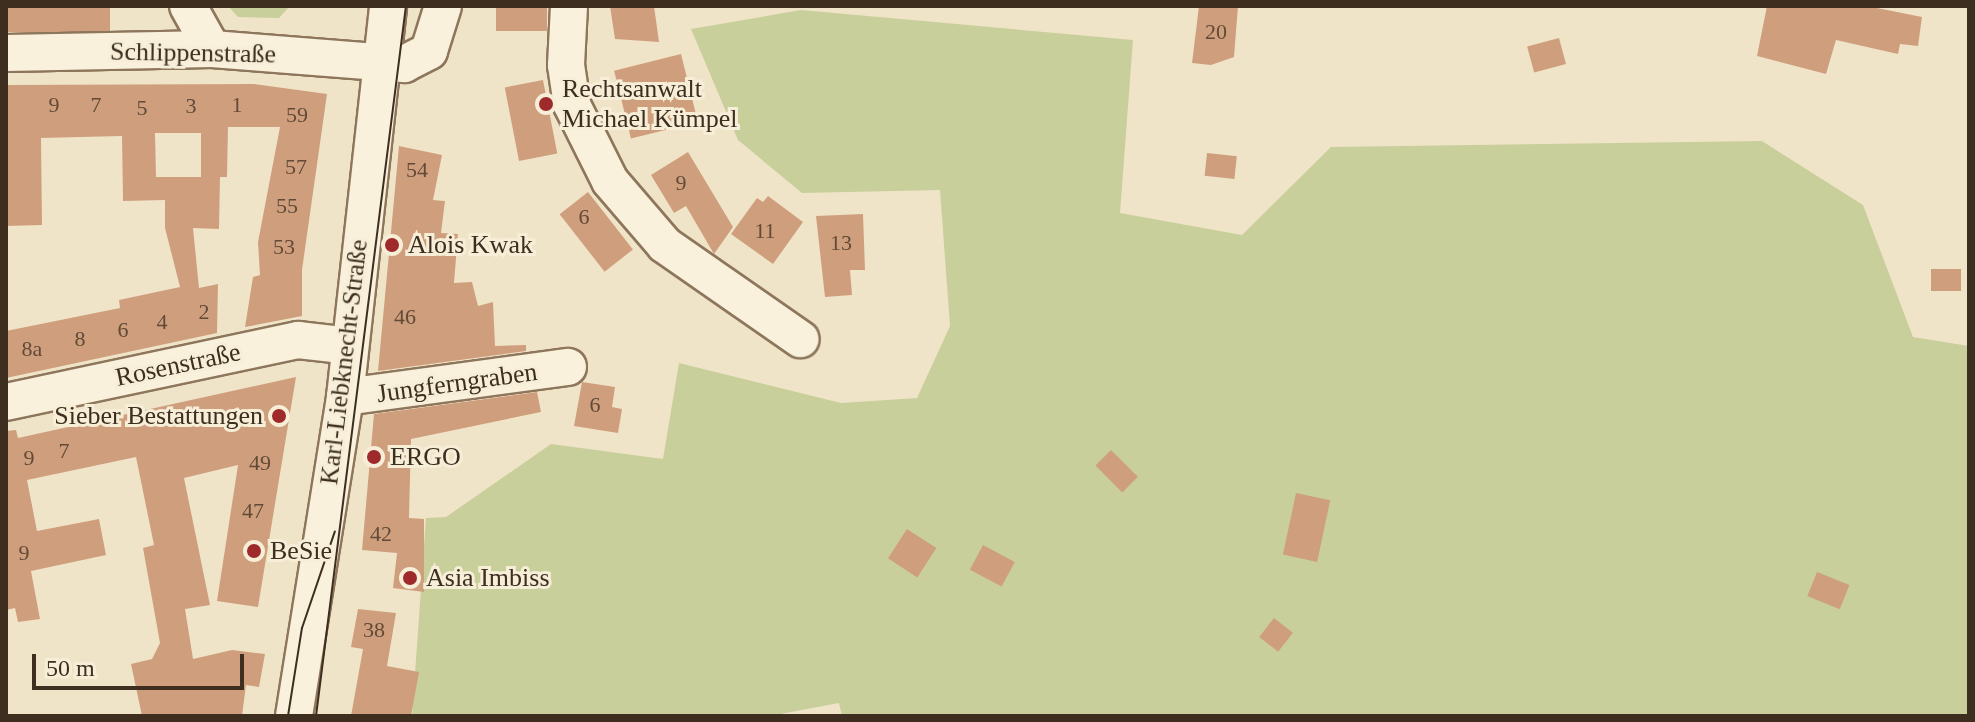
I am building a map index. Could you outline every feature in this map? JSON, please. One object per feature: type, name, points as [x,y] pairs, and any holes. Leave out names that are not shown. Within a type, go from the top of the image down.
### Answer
[{"type":"street","points":[[188,6],[212,49]]},
{"type":"street","name":"Karl-Liebknecht-Straße","points":[[294,716],[345,397],[388,6]]},
{"type":"street","name":"Schlippenstraße","points":[[6,53],[212,49],[404,64],[429,51],[443,6]]},
{"type":"street","points":[[569,6],[566,65],[572,105],[610,181],[665,245],[800,339]]},
{"type":"street","name":"Rosenstraße","points":[[6,402],[298,340],[350,346]]},
{"type":"street","name":"Jungferngraben","points":[[345,397],[568,367]]},
{"type":"green space","points":[[228,6],[290,6],[279,18],[238,17]]},
{"type":"green space","points":[[801,10],[1133,40],[1120,213],[1242,235],[1331,147],[1762,141],[1863,205],[1913,337],[1969,346],[1969,716],[842,716],[839,703],[770,716],[412,716],[426,518],[446,517],[551,444],[663,459],[679,363],[841,403],[917,398],[950,326],[940,190],[802,193],[738,140],[691,29]]},
{"type":"building","points":[[6,6],[110,6],[110,32],[6,32]]},
{"type":"building","points":[[496,6],[547,6],[547,31],[496,31]]},
{"type":"building","points":[[610,6],[654,6],[659,42],[615,39]]},
{"type":"building","points":[[1199,6],[1238,6],[1234,57],[1211,65],[1192,63]]},
{"type":"building","points":[[1767,6],[1867,6],[1922,17],[1918,46],[1900,44],[1898,54],[1836,40],[1826,74],[1757,56]]},
{"type":"building","points":[[1559,38],[1566,64],[1534,73],[1527,47]]},
{"type":"building","points":[[681,54],[698,122],[631,139],[614,71]]},
{"type":"building","points":[[543,80],[557,154],[519,161],[505,87]]},
{"type":"building","points":[[254,84],[327,94],[302,270],[302,316],[245,327],[253,277],[260,275],[258,242],[280,127],[228,127],[227,177],[220,177],[219,229],[193,228],[199,288],[218,284],[217,333],[6,378],[6,331],[120,308],[119,300],[180,287],[165,228],[165,200],[123,201],[122,136],[41,138],[42,225],[6,226],[6,85]],"holes":[[[155,133],[201,133],[201,177],[156,177]]]},
{"type":"building","points":[[399,146],[442,155],[433,200],[445,201],[441,233],[458,234],[454,283],[472,282],[478,306],[493,302],[495,346],[526,345],[526,351],[378,371]]},
{"type":"building","points":[[688,152],[733,227],[714,254],[686,206],[674,213],[651,175]]},
{"type":"building","points":[[1207,153],[1237,156],[1234,179],[1205,176]]},
{"type":"building","points":[[588,192],[633,250],[605,272],[560,214]]},
{"type":"building","points":[[768,196],[803,222],[773,264],[731,234],[757,198],[763,202]]},
{"type":"building","points":[[863,214],[865,270],[850,270],[852,295],[825,297],[816,216]]},
{"type":"building","points":[[1931,269],[1961,269],[1961,291],[1931,291]]},
{"type":"building","points":[[296,377],[258,607],[217,601],[238,465],[184,478],[210,605],[185,609],[193,659],[232,650],[265,654],[259,687],[246,685],[242,716],[142,716],[131,664],[152,659],[160,643],[143,548],[154,545],[136,457],[27,480],[37,531],[99,519],[106,555],[31,571],[40,619],[18,622],[15,608],[6,610],[6,431],[16,430],[18,438]]},
{"type":"building","points":[[582,382],[615,387],[612,407],[622,409],[618,433],[574,426]]},
{"type":"building","points":[[537,392],[541,412],[411,439],[409,518],[424,519],[424,592],[393,588],[397,553],[362,550],[374,414]]},
{"type":"building","points":[[1111,450],[1138,477],[1122,492],[1095,466]]},
{"type":"building","points":[[1296,493],[1330,500],[1317,562],[1283,555]]},
{"type":"building","points":[[907,529],[936,548],[917,577],[888,558]]},
{"type":"building","points":[[983,545],[1015,562],[1002,587],[970,570]]},
{"type":"building","points":[[1817,572],[1849,585],[1840,609],[1807,596]]},
{"type":"building","points":[[358,609],[396,613],[387,666],[419,672],[411,716],[351,716],[363,649],[351,647]]},
{"type":"building","points":[[1274,618],[1293,633],[1278,652],[1259,637]]},
{"type":"tram line","points":[[316,716],[406,6]]},
{"type":"tram line","points":[[288,716],[302,628],[335,531]]},
{"type":"place","name":"Rechtsanwalt Michael Kümpel","points":[[546,104]]},
{"type":"place","name":"Alois Kwak","points":[[392,245]]},
{"type":"place","name":"Sieber Bestattungen","points":[[279,416]]},
{"type":"place","name":"ERGO","points":[[374,457]]},
{"type":"place","name":"BeSie","points":[[254,551]]},
{"type":"place","name":"Asia Imbiss","points":[[410,578]]}]
